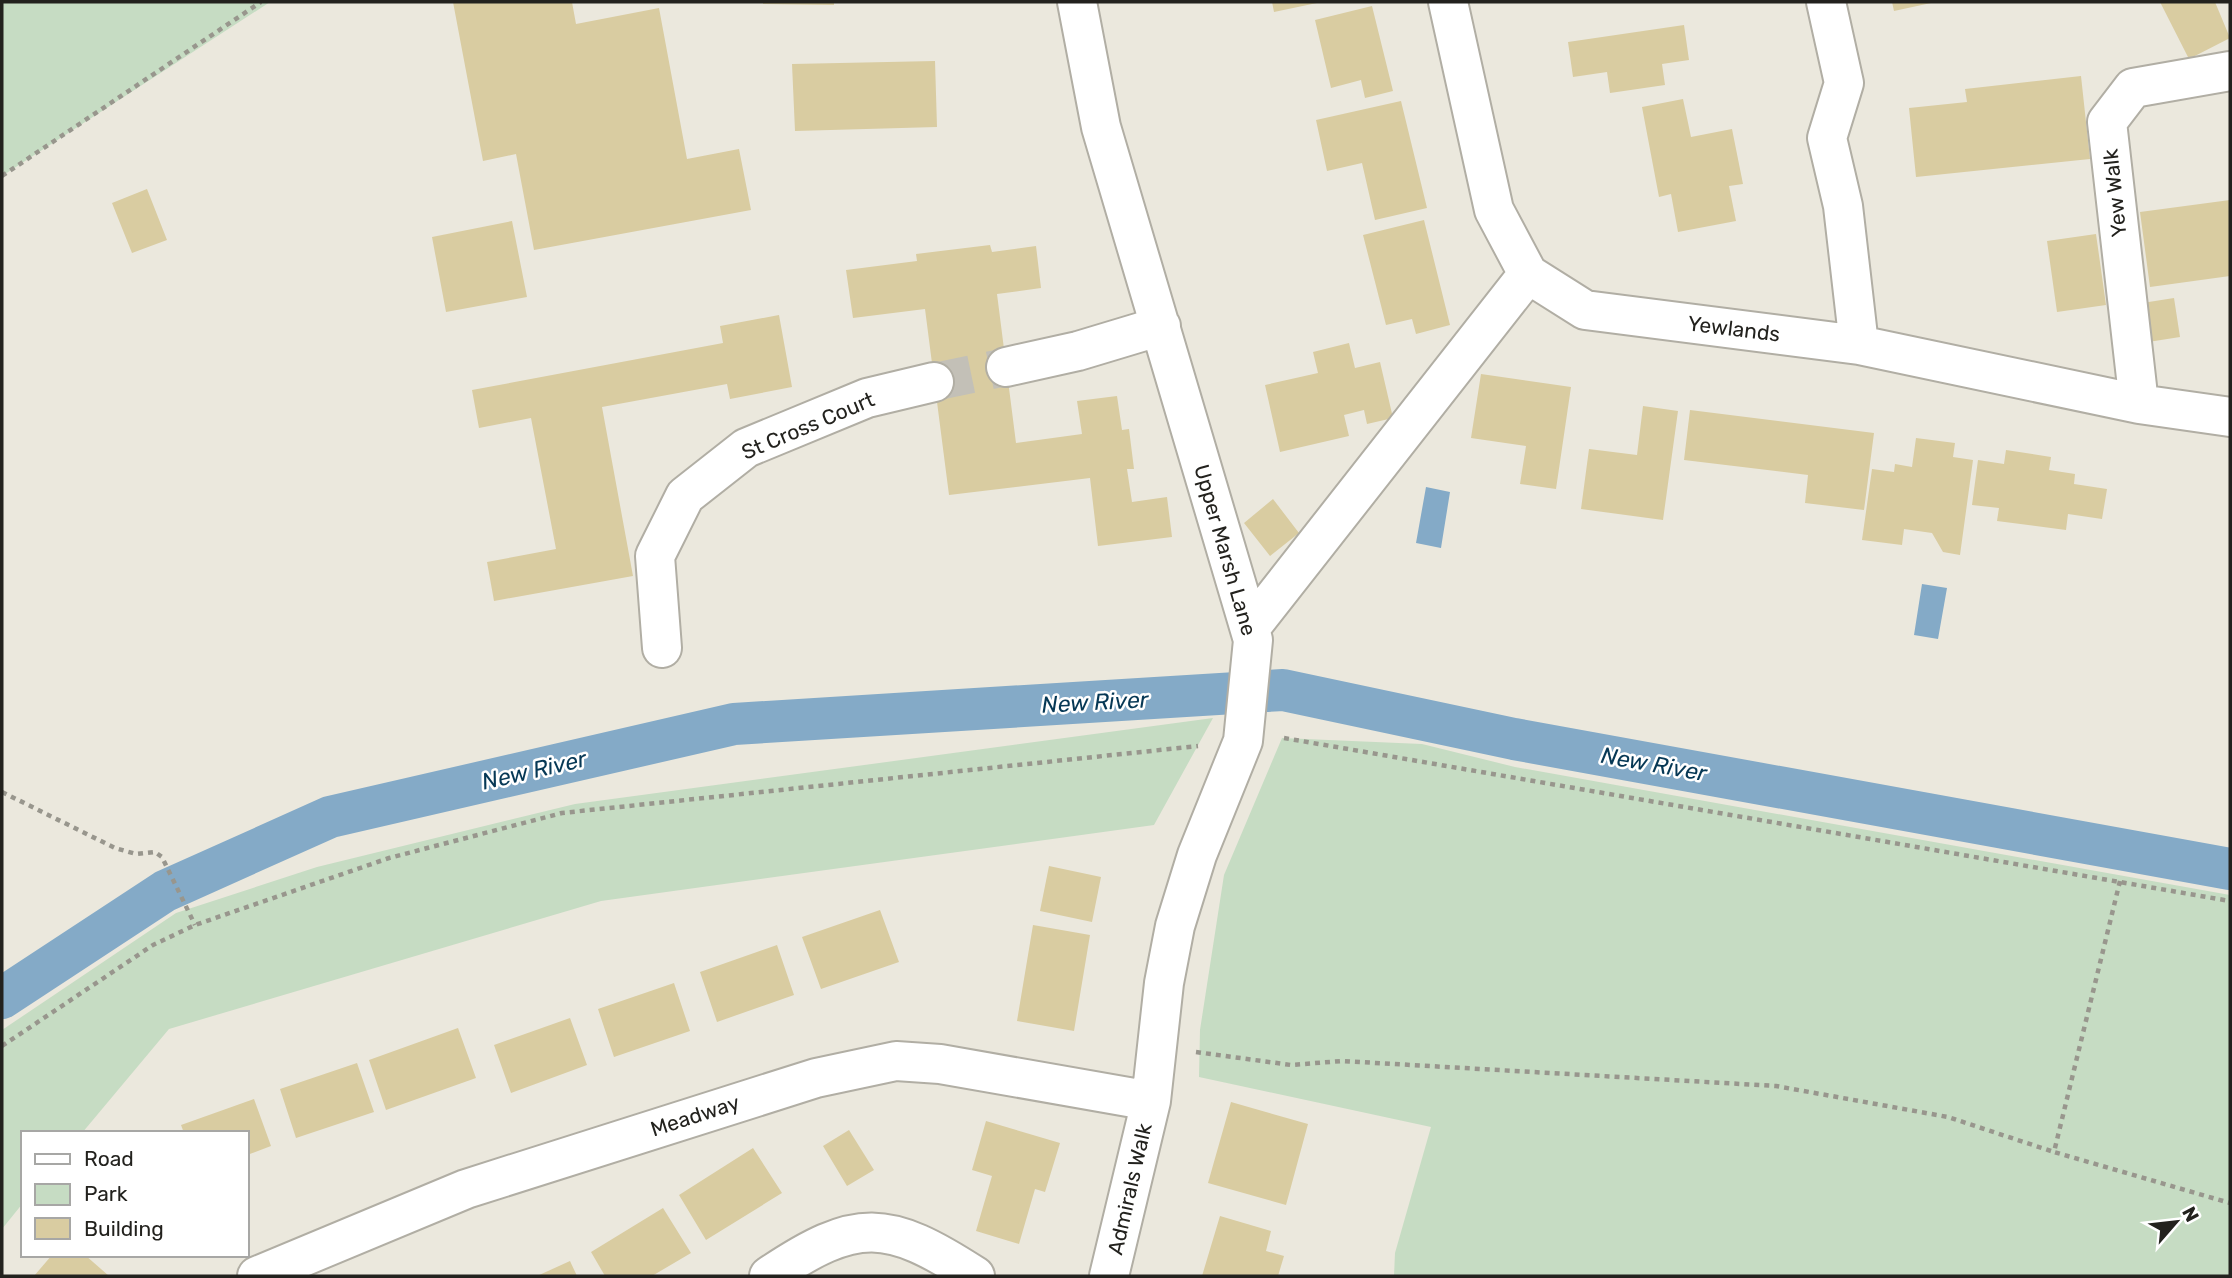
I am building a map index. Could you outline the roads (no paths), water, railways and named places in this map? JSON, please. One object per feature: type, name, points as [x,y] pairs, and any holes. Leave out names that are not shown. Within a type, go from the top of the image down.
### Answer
[{"type":"street","name":"Upper Marsh Lane","points":[[1077,2],[1101,127],[1252,634],[1243,741],[1184,890],[1164,983],[1150,1101]]},
{"type":"street","name":"Yewlands","points":[[1448,2],[1494,210],[1528,274],[1585,310],[1859,345],[2139,404],[2230,417]]},
{"type":"street","points":[[1826,2],[1844,83],[1827,138],[1843,206],[1859,345]]},
{"type":"street","name":"Yew Walk","points":[[2139,404],[2107,122],[2133,88],[2230,71]]},
{"type":"street","points":[[1252,634],[1528,274]]},
{"type":"street","points":[[1006,367],[1078,351],[1161,327]]},
{"type":"street","name":"St Cross Court","points":[[662,648],[655,556],[685,496],[746,448],[867,398],[934,382]]},
{"type":"street","name":"Meadway","points":[[257,1276],[466,1189],[816,1077],[854,1068],[896,1061],[940,1064],[1150,1101]]},
{"type":"street","name":"Admirals Walk","points":[[1109,1276],[1150,1101]]},
{"type":"street","points":[[769,1276],[821,1243],[839,1236],[875,1232],[908,1237],[975,1276]]},
{"type":"water","points":[[1426,487],[1450,492],[1441,548],[1416,543]]},
{"type":"water","points":[[1922,584],[1947,588],[1938,639],[1914,635]]},
{"type":"waterway","name":"New River","points":[[2,998],[165,891],[330,817],[734,724],[1283,690],[1514,739],[2230,869]]},
{"type":"tunnel","points":[[934,382],[1006,367]]}]
